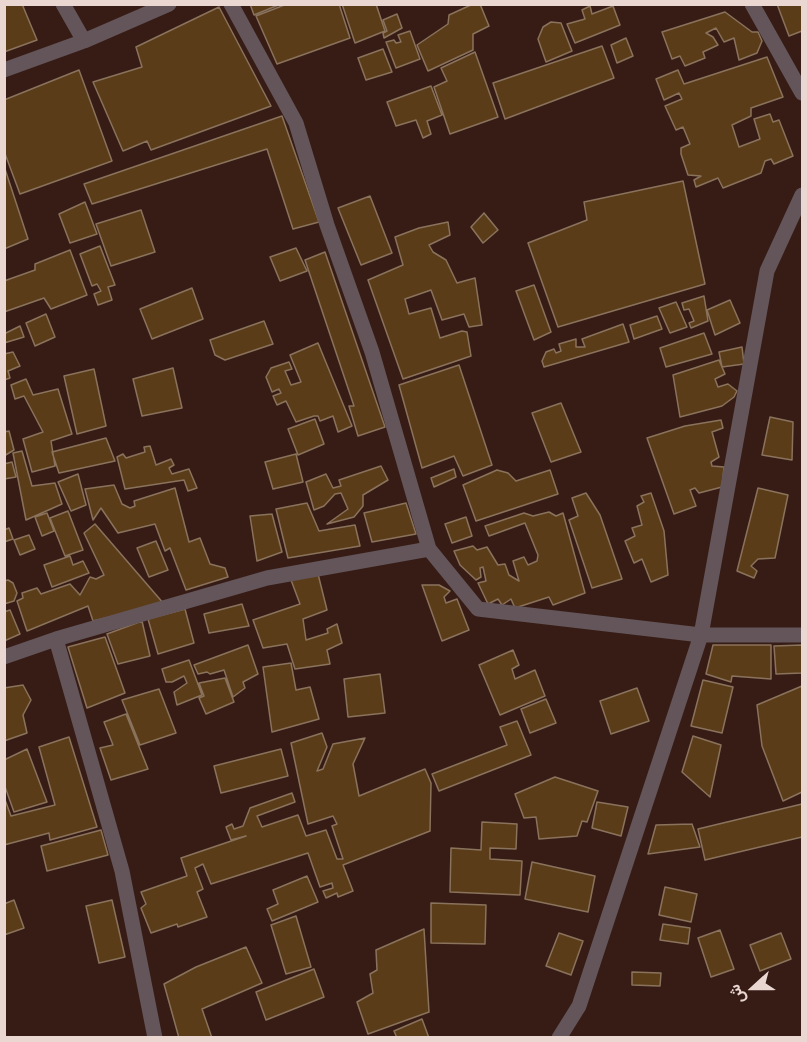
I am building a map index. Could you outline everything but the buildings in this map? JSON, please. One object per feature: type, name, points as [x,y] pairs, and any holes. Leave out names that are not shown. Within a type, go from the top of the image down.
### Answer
[{"type":"street","points":[[63,4],[84,41]]},
{"type":"street","points":[[4,70],[84,41],[169,4]]},
{"type":"street","points":[[231,4],[296,123],[327,225],[372,352],[429,549],[478,609],[701,635],[802,635]]},
{"type":"street","points":[[752,4],[802,93]]},
{"type":"street","points":[[559,1038],[579,1006],[701,635],[766,271],[802,195]]},
{"type":"street","points":[[4,657],[56,639],[267,578],[429,549]]},
{"type":"street","points":[[56,639],[122,871],[155,1038]]}]
